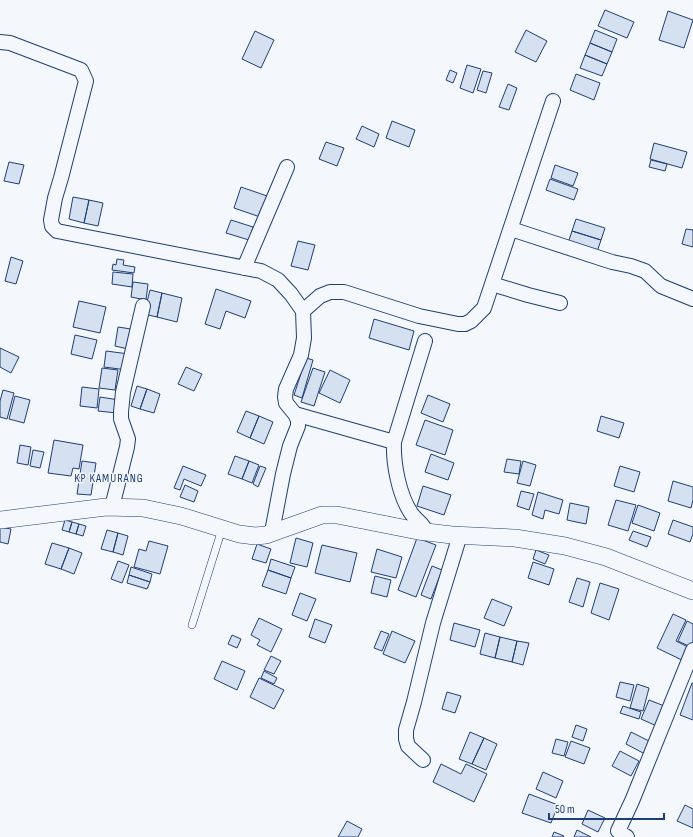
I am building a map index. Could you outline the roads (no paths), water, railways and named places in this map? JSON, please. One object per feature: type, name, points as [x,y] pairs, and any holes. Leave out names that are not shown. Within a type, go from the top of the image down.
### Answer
[{"type":"street","points":[[0,42],[10,43],[81,70],[86,80],[62,178],[55,198],[51,220],[52,226],[57,231],[261,271],[278,280],[291,294],[303,311],[304,338],[301,355],[291,377],[285,397],[286,403],[298,420],[298,426],[290,446],[283,474],[272,532]]},
{"type":"street","points":[[303,311],[320,296],[330,292],[344,292],[419,316],[458,324],[465,324],[475,319],[484,308],[553,101]]},
{"type":"street","points":[[244,268],[287,167]]},
{"type":"street","points":[[510,229],[612,262],[646,271],[661,286],[693,299]]},
{"type":"street","points":[[492,284],[560,303]]},
{"type":"street","points":[[112,507],[127,447],[128,439],[121,419],[121,412],[142,306]]},
{"type":"street","points":[[425,341],[394,442],[394,461],[397,477],[407,506],[413,515],[420,521],[426,532]]},
{"type":"street","points":[[295,414],[394,442]]},
{"type":"street","points":[[0,520],[112,507],[143,508],[181,516],[239,534],[255,536],[266,535],[322,515],[338,515],[426,532],[515,538],[565,546],[606,557],[693,591]]},
{"type":"street","points":[[423,760],[408,746],[406,730],[433,623],[460,535]]},
{"type":"street","points":[[620,835],[632,801],[693,650]]},
{"type":"lane","points":[[192,625],[222,529]]},
{"type":"district","name":"KP KAMURANG","points":[[109,478]]}]
